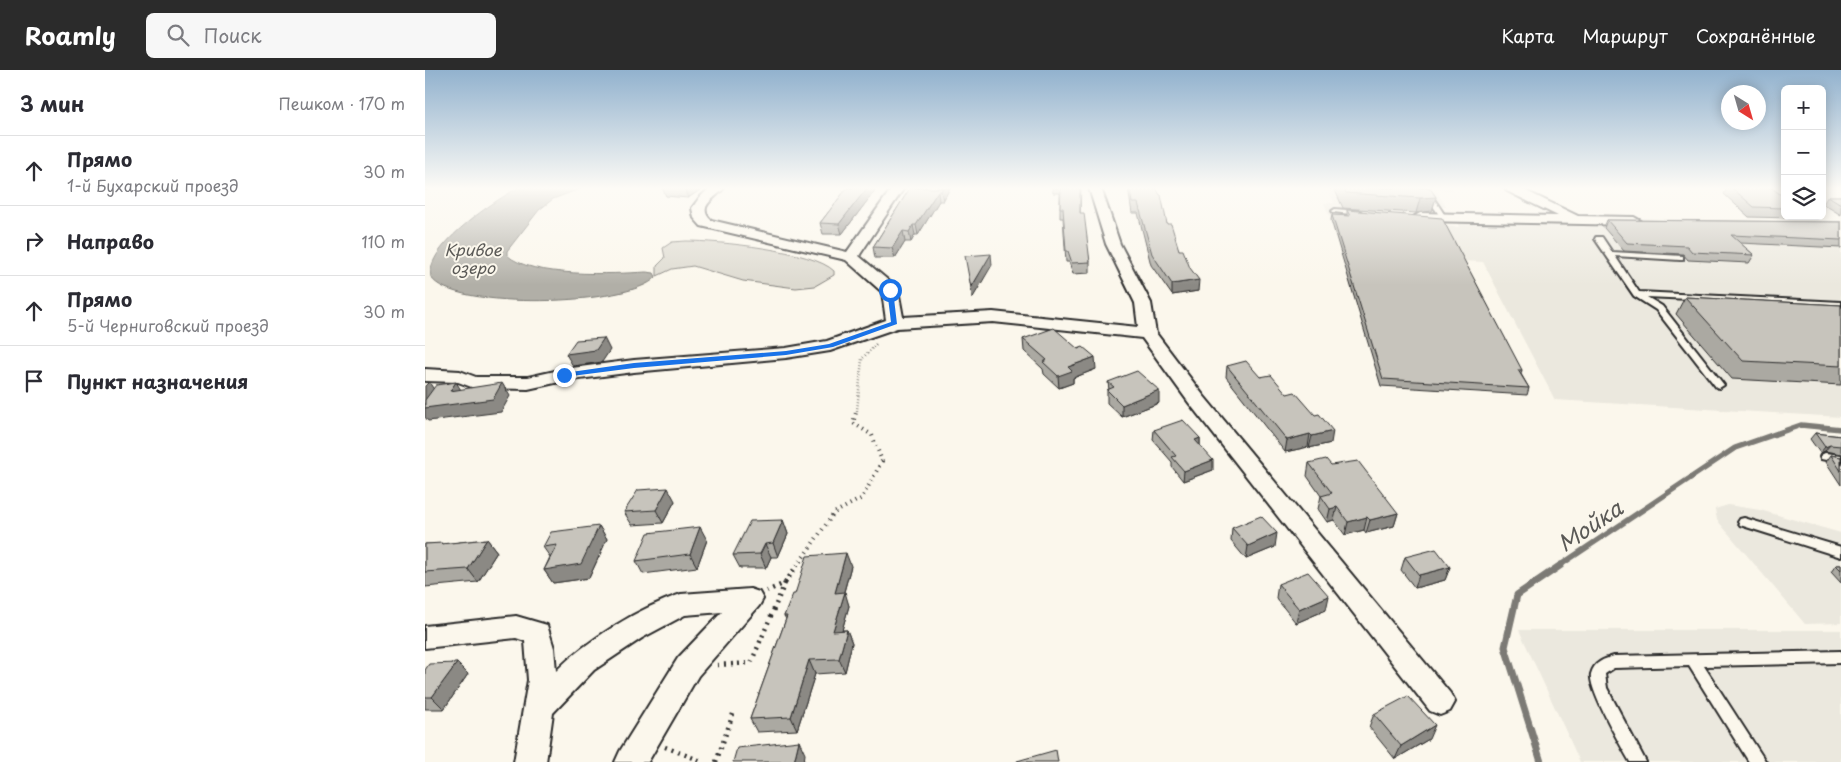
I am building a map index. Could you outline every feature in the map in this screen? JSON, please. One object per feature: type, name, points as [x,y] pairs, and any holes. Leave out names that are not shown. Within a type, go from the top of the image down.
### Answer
[{"type":"street","points":[[702,220],[706,223],[851,257],[890,290],[888,325]]},
{"type":"street","points":[[851,257],[876,220]]},
{"type":"street","points":[[1105,220],[1113,244],[1143,303],[1147,333],[1196,399],[1440,702]]},
{"type":"street","points":[[1588,220],[1646,222]]},
{"type":"street","points":[[425,375],[460,377],[474,382],[528,383],[564,375],[634,366],[786,353],[831,346],[888,325],[993,317],[1147,333]]},
{"type":"street","points":[[638,751],[688,667],[750,599]]},
{"type":"street","points":[[539,708],[583,661],[631,630],[681,605],[750,599]]},
{"type":"street","points":[[425,637],[515,627],[537,633],[542,650],[539,708],[530,762]]},
{"type":"lane","points":[[1599,239],[1637,294],[1659,308],[1719,384]]},
{"type":"lane","points":[[1610,254],[1680,258]]},
{"type":"lane","points":[[1637,294],[1841,304]]},
{"type":"lane","points":[[1825,457],[1841,459]]},
{"type":"lane","points":[[1744,522],[1841,552]]},
{"type":"lane","points":[[1638,762],[1596,679],[1598,670],[1604,665],[1614,662],[1841,657]]},
{"type":"lane","points":[[1693,661],[1758,762]]},
{"type":"path","points":[[688,667],[751,663],[785,583],[834,513],[862,498],[883,461],[872,435],[853,423],[857,412],[862,359],[881,339],[888,325]]},
{"type":"path","points":[[750,599],[785,583]]},
{"type":"path","points":[[716,762],[733,714]]},
{"type":"path","points":[[638,751],[704,762]]},
{"type":"shaded area","points":[[1331,220],[1423,220],[1442,226],[1459,227],[1456,220],[1724,220],[1841,223],[1841,417],[1555,400],[1483,262],[1460,261],[1527,395],[1381,386]]},
{"type":"shaded area","points":[[686,241],[741,245],[786,252],[823,264],[834,271],[834,275],[815,286],[796,288],[743,281],[693,266],[672,269],[657,276],[657,266],[665,258],[663,248],[672,242]]},
{"type":"shaded area","points":[[1728,505],[1760,510],[1841,533],[1841,623],[1805,624],[1717,520],[1715,509]]},
{"type":"shaded area","points":[[1519,630],[1841,630],[1841,762],[1580,762]]},
{"type":"water","name":"Кривое озеро","points":[[470,220],[531,220],[507,251],[507,255],[534,268],[594,274],[646,272],[654,273],[656,277],[640,287],[613,294],[579,299],[542,301],[504,300],[471,295],[445,288],[431,277],[432,265],[450,238]]},
{"type":"building","points":[[822,220],[842,220],[839,224],[820,223]]},
{"type":"building","points":[[890,220],[919,220],[916,225],[913,225],[909,232],[903,231],[892,248],[873,247]]},
{"type":"building","points":[[1064,220],[1085,220],[1090,262],[1072,263],[1068,251],[1066,251]]},
{"type":"building","points":[[1143,220],[1166,220],[1167,224],[1171,224],[1179,250],[1183,250],[1190,268],[1199,280],[1172,284],[1152,254]]},
{"type":"building","points":[[1334,220],[1443,220],[1522,370],[1518,370],[1529,388],[1383,379]]},
{"type":"building","points":[[1607,220],[1841,222],[1841,240],[1731,235],[1754,255],[1692,252],[1687,246],[1627,243]]},
{"type":"building","points":[[991,254],[971,288],[965,256]]},
{"type":"building","points":[[1685,297],[1841,305],[1841,366],[1743,361]]},
{"type":"building","points":[[1054,328],[1078,349],[1083,347],[1095,357],[1068,367],[1072,371],[1058,376],[1043,362],[1047,360],[1023,339]]},
{"type":"building","points":[[604,338],[596,350],[566,354],[576,340]]},
{"type":"building","points":[[1246,361],[1260,377],[1271,375],[1287,394],[1295,392],[1315,415],[1319,414],[1333,431],[1287,440],[1227,366]]},
{"type":"building","points":[[1137,371],[1159,390],[1122,405],[1107,390],[1114,387],[1108,382]]},
{"type":"building","points":[[456,382],[450,391],[502,383],[493,399],[425,408],[425,400],[436,385]]},
{"type":"building","points":[[1183,420],[1200,438],[1195,440],[1213,460],[1184,471],[1172,457],[1176,456],[1154,430]]},
{"type":"building","points":[[1815,433],[1841,436],[1841,446],[1830,445],[1825,447]]},
{"type":"building","points":[[1831,455],[1841,457],[1841,471]]},
{"type":"building","points":[[1326,459],[1331,465],[1358,461],[1398,513],[1370,520],[1367,517],[1348,522],[1337,507],[1330,509],[1321,496],[1332,493],[1309,463]]},
{"type":"building","points":[[668,488],[656,510],[624,512],[638,490]]},
{"type":"building","points":[[1261,516],[1277,533],[1248,546],[1232,528]]},
{"type":"building","points":[[783,520],[773,543],[765,544],[760,554],[733,555],[750,521]]},
{"type":"building","points":[[599,526],[581,564],[544,570],[557,545],[543,547],[551,532]]},
{"type":"building","points":[[700,527],[690,554],[636,561],[648,533]]},
{"type":"building","points":[[487,539],[468,569],[425,572],[425,544]]},
{"type":"building","points":[[1436,549],[1450,567],[1419,575],[1405,557]]},
{"type":"building","points":[[846,553],[835,593],[845,592],[833,631],[847,630],[839,659],[809,660],[791,717],[750,719],[787,616],[784,616],[793,594],[795,594],[807,556]]},
{"type":"building","points":[[1308,572],[1329,596],[1299,609],[1278,584]]},
{"type":"building","points":[[457,663],[432,697],[425,697],[425,670],[429,664]]},
{"type":"building","points":[[1408,696],[1435,725],[1401,746],[1374,714]]},
{"type":"building","points":[[799,741],[794,762],[733,762],[737,748]]},
{"type":"building","points":[[1056,750],[1058,762],[1017,762],[1017,761]]},
{"type":"waterway","name":"Мойка","points":[[1559,566],[1735,448],[1801,425],[1841,429]]},
{"type":"waterway","name":"Мойка","points":[[1541,762],[1505,647],[1517,595],[1561,565]]},
{"type":"route","points":[[564,375],[634,366],[786,353],[831,346],[895,323],[890,290]]}]
